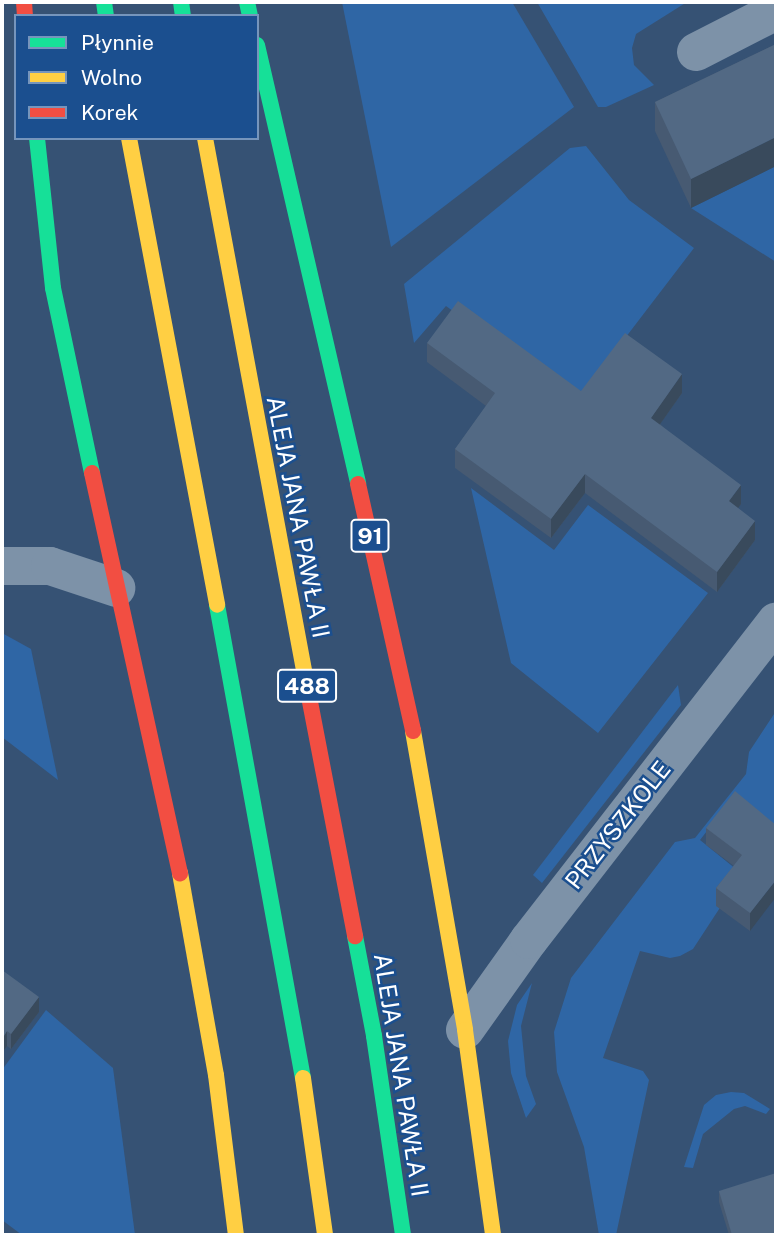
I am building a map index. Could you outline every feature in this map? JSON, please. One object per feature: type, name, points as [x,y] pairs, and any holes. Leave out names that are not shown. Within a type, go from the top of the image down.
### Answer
[{"type":"main road","name":"91","points":[[259,54],[410,709],[465,1030]]},
{"type":"main road","points":[[37,140],[53,288],[116,588],[184,890],[216,1075],[236,1235]]},
{"type":"main road","points":[[129,140],[296,1026],[325,1235]]},
{"type":"main road","name":"ALEJA JANA PAWŁA II","points":[[205,140],[279,543],[374,1036],[403,1235]]},
{"type":"main road","points":[[465,1030],[493,1235]]},
{"type":"street","points":[[696,52],[776,11]]},
{"type":"street","points":[[2,566],[50,566],[116,588]]},
{"type":"street","name":"PRZYSZKOLE","points":[[465,1030],[529,940],[776,622]]},
{"type":"shaded area","points":[[342,2],[512,2],[574,107],[391,247]]},
{"type":"shaded area","points":[[537,2],[687,2],[636,34],[632,48],[634,65],[654,85],[606,107],[598,107]]},
{"type":"shaded area","points":[[586,146],[629,200],[694,248],[577,401],[446,306],[414,343],[404,284],[570,148]]},
{"type":"shaded area","points":[[776,166],[776,262],[691,208]]},
{"type":"shaded area","points":[[471,488],[554,550],[588,505],[708,593],[598,733],[511,663]]},
{"type":"shaded area","points":[[2,633],[31,649],[58,780],[2,737]]},
{"type":"shaded area","points":[[678,685],[681,705],[542,883],[533,875]]},
{"type":"shaded area","points":[[776,711],[776,827],[734,796],[700,840],[742,874],[693,949],[670,958],[640,951],[603,1058],[643,1071],[649,1080],[616,1235],[599,1235],[584,1147],[557,1072],[554,1032],[571,978],[675,842],[695,838],[746,774],[749,752]]},
{"type":"shaded area","points":[[532,983],[521,1026],[526,1076],[536,1104],[526,1118],[511,1073],[508,1041],[517,1005]]},
{"type":"shaded area","points":[[46,1010],[113,1068],[135,1235],[22,1235],[2,1220],[2,1070]]},
{"type":"shaded area","points":[[744,1093],[770,1109],[766,1114],[745,1106],[734,1109],[703,1134],[693,1168],[684,1167],[704,1105],[716,1095]]},
{"type":"building","points":[[776,44],[776,137],[691,179],[655,102]]},
{"type":"building","points":[[458,301],[581,391],[625,333],[682,374],[651,418],[741,485],[729,501],[755,521],[717,572],[585,474],[551,519],[455,449],[495,393],[427,343]]},
{"type":"building","points":[[735,791],[776,825],[776,880],[750,913],[716,888],[742,855],[706,828]]},
{"type":"building","points":[[2,970],[39,997],[11,1034],[7,1031],[2,1039]]},
{"type":"building","points":[[776,1173],[776,1235],[732,1235],[719,1191]]},
{"type":"traffic: fast","points":[[104,2],[106,14]]},
{"type":"traffic: fast","points":[[181,2],[183,14]]},
{"type":"traffic: fast","points":[[247,2],[250,14]]},
{"type":"traffic: fast","points":[[259,54],[358,484]]},
{"type":"traffic: fast","points":[[37,140],[53,288],[92,473]]},
{"type":"traffic: fast","points":[[217,605],[303,1078]]},
{"type":"traffic: fast","points":[[355,936],[374,1036],[403,1235]]},
{"type":"traffic: slow","points":[[129,140],[217,605]]},
{"type":"traffic: slow","points":[[205,140],[306,681]]},
{"type":"traffic: slow","points":[[413,731],[465,1030],[493,1235]]},
{"type":"traffic: slow","points":[[180,873],[216,1075],[236,1235]]},
{"type":"traffic: slow","points":[[303,1078],[325,1235]]},
{"type":"traffic: jam","points":[[24,2],[25,14]]},
{"type":"traffic: jam","points":[[92,473],[180,873]]},
{"type":"traffic: jam","points":[[358,484],[413,731]]},
{"type":"traffic: jam","points":[[306,681],[355,936]]}]
